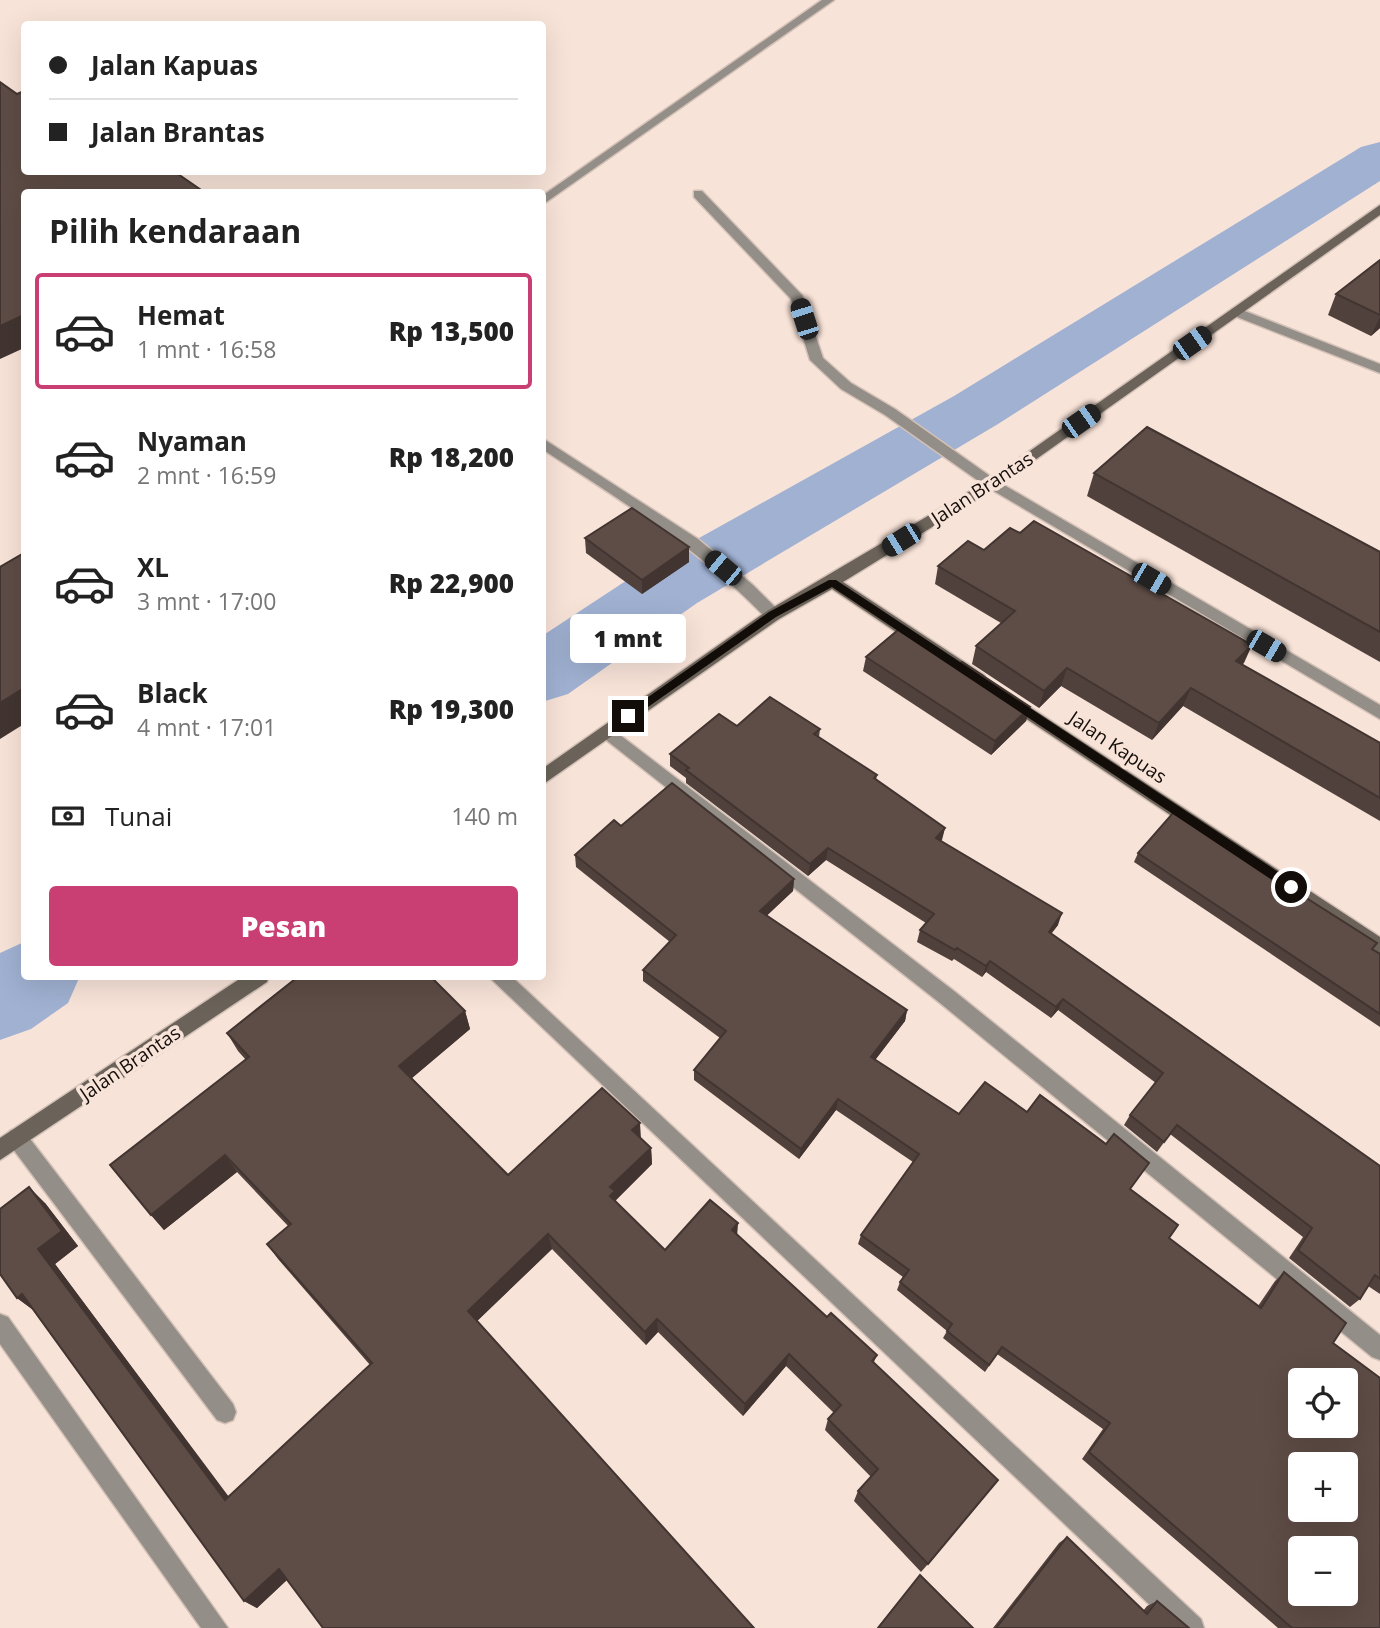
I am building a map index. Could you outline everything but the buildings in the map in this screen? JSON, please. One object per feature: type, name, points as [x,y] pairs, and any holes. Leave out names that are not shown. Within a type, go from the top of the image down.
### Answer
[{"type":"main road","name":"Jalan Brantas","points":[[546,775],[773,615],[992,484],[1380,209]]},
{"type":"main road","name":"Jalan Kapuas","points":[[832,582],[1380,947]]},
{"type":"main road","name":"Jalan Brantas","points":[[8,1144],[254,980]]},
{"type":"street","points":[[546,199],[829,0]]},
{"type":"street","points":[[698,194],[797,299],[817,360],[846,386],[897,417],[992,484],[1380,713]]},
{"type":"street","points":[[1237,312],[1380,369]]},
{"type":"street","points":[[546,445],[689,540],[756,596],[773,615]]},
{"type":"street","points":[[607,731],[947,997],[1380,1349]]},
{"type":"street","points":[[501,980],[1192,1628]]},
{"type":"street","points":[[8,1144],[225,1412]]},
{"type":"street","points":[[0,1325],[216,1628]]},
{"type":"waterway","points":[[546,671],[672,585],[976,410],[1380,158]]},
{"type":"waterway","points":[[0,1001],[31,980]]},
{"type":"route","points":[[628,716],[773,615],[832,582],[1291,887]]}]
